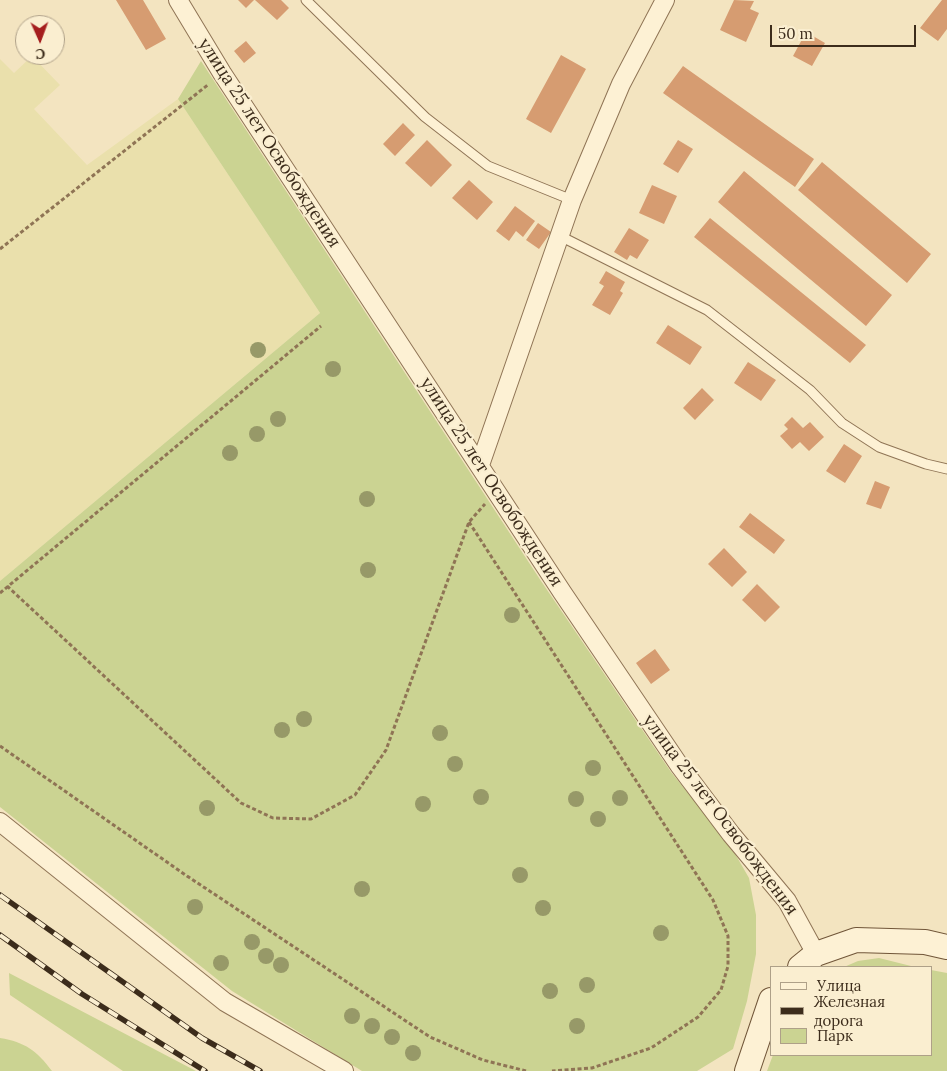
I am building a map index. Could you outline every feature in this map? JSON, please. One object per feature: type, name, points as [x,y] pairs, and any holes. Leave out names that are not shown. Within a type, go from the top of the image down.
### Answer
[{"type":"main road","points":[[808,960],[856,940],[925,942],[947,947]]},
{"type":"main road","points":[[746,1071],[770,1003]]},
{"type":"street","name":"улица 25 лет Освобождения","points":[[178,0],[222,73],[562,592],[679,765],[731,834],[788,901],[808,960]]},
{"type":"street","points":[[480,465],[572,200],[622,84],[666,0]]},
{"type":"street","points":[[0,822],[225,1002],[344,1071]]},
{"type":"lane","points":[[306,0],[425,117],[488,166],[572,200]]},
{"type":"lane","points":[[560,236],[708,310],[810,390],[842,423],[879,447],[926,464],[947,469]]},
{"type":"path","points":[[0,249],[222,73]]},
{"type":"path","points":[[0,593],[321,326]]},
{"type":"path","points":[[8,586],[241,803],[273,818],[311,819],[355,795],[386,750],[469,522],[497,491]]},
{"type":"path","points":[[469,522],[713,900],[728,936],[728,966],[721,990],[698,1017],[651,1048],[592,1068],[552,1071]]},
{"type":"path","points":[[0,746],[187,876],[430,1037],[483,1060],[526,1071]]},
{"type":"shaded area","points":[[0,59],[14,73],[22,65],[41,65],[60,85],[34,109],[87,165],[178,99],[320,313],[0,581]]},
{"type":"green space","points":[[201,61],[541,581],[671,772],[730,845],[749,878],[756,915],[756,954],[747,1001],[733,1049],[697,1071],[362,1071],[232,991],[0,807],[0,581],[320,313],[178,99]]},
{"type":"green space","points":[[879,958],[911,966],[846,966],[858,961]]},
{"type":"green space","points":[[932,970],[947,973],[947,1071],[767,1071],[773,1056],[932,1056]]},
{"type":"green space","points":[[9,973],[196,1071],[123,1071],[10,995]]},
{"type":"green space","points":[[0,1038],[17,1042],[30,1048],[52,1071],[0,1071]]},
{"type":"building","points":[[116,0],[143,0],[166,39],[146,50]]},
{"type":"building","points":[[238,0],[254,0],[246,8]]},
{"type":"building","points":[[255,0],[281,0],[289,8],[277,20]]},
{"type":"building","points":[[734,0],[754,1],[750,9],[759,13],[746,42],[720,30]]},
{"type":"building","points":[[942,0],[947,0],[947,29],[938,41],[920,28]]},
{"type":"building","points":[[806,32],[825,43],[812,66],[793,56]]},
{"type":"building","points":[[246,41],[256,53],[244,63],[234,51]]},
{"type":"building","points":[[561,55],[586,69],[551,133],[526,119]]},
{"type":"building","points":[[683,66],[814,159],[795,187],[663,93]]},
{"type":"building","points":[[403,123],[415,135],[395,156],[383,144]]},
{"type":"building","points":[[427,140],[452,165],[431,187],[405,163]]},
{"type":"building","points":[[678,140],[693,149],[678,173],[663,164]]},
{"type":"building","points":[[822,162],[931,254],[907,283],[798,190]]},
{"type":"building","points":[[744,171],[892,295],[866,326],[718,202]]},
{"type":"building","points":[[469,180],[493,202],[477,220],[452,198]]},
{"type":"building","points":[[652,185],[677,196],[664,224],[639,213]]},
{"type":"building","points":[[515,206],[535,221],[523,237],[516,231],[509,241],[496,231]]},
{"type":"building","points":[[710,218],[866,345],[850,363],[694,237]]},
{"type":"building","points":[[538,223],[551,232],[539,249],[526,240]]},
{"type":"building","points":[[629,228],[649,240],[637,259],[630,255],[627,260],[614,252]]},
{"type":"building","points":[[606,271],[625,282],[620,291],[623,293],[610,315],[592,305],[604,286],[599,283]]},
{"type":"building","points":[[668,325],[702,347],[690,365],[656,343]]},
{"type":"building","points":[[748,362],[776,380],[761,401],[734,383]]},
{"type":"building","points":[[702,388],[714,400],[695,420],[683,408]]},
{"type":"building","points":[[792,417],[803,428],[810,422],[824,437],[809,451],[800,442],[792,449],[780,436],[788,429],[784,425]]},
{"type":"building","points":[[844,444],[862,456],[845,483],[826,471]]},
{"type":"building","points":[[875,481],[890,487],[881,509],[866,504]]},
{"type":"building","points":[[750,513],[785,540],[774,554],[739,527]]},
{"type":"building","points":[[724,548],[747,572],[732,587],[708,564]]},
{"type":"building","points":[[757,584],[780,607],[765,622],[742,600]]},
{"type":"building","points":[[655,649],[670,670],[651,684],[636,663]]},
{"type":"railway","points":[[0,895],[202,1038],[260,1071]]},
{"type":"railway","points":[[0,935],[82,994],[205,1071]]}]
